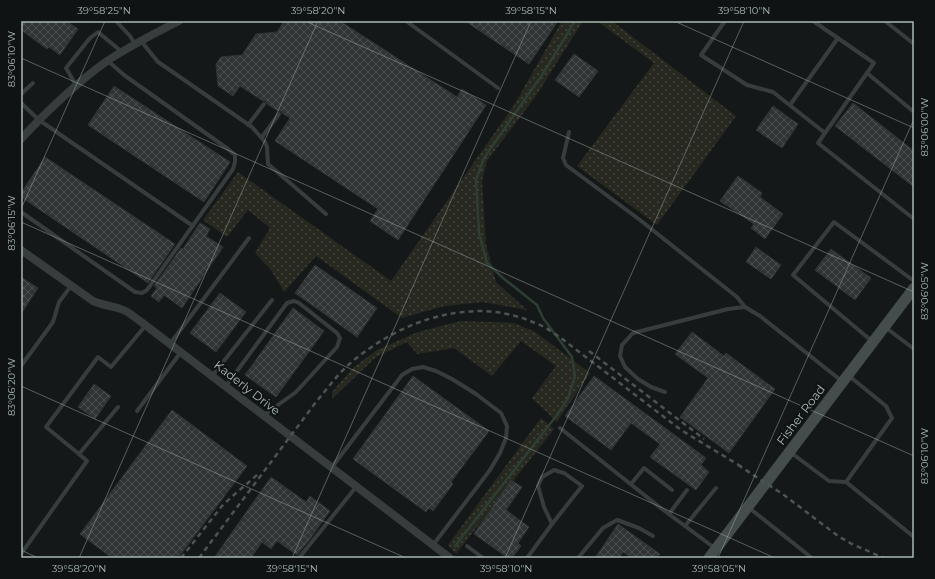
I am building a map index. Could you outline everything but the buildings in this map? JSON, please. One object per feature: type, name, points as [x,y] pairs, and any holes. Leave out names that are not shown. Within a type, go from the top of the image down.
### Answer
[{"type":"main road","name":"Fisher Road","points":[[713,554],[914,288]]},
{"type":"street","points":[[21,139],[76,85],[108,61],[138,42],[179,21]]},
{"type":"street","name":"Kaderly Drive","points":[[21,250],[93,301],[128,312],[450,558]]},
{"type":"lane","points":[[116,21],[158,62],[252,127],[265,142],[267,147],[268,164],[326,214]]},
{"type":"lane","points":[[406,21],[498,88]]},
{"type":"lane","points":[[726,21],[702,55],[747,85],[773,92],[825,133]]},
{"type":"lane","points":[[813,21],[874,63],[818,143],[914,219]]},
{"type":"lane","points":[[885,21],[914,44]]},
{"type":"lane","points":[[76,85],[66,68],[90,38],[98,32],[122,52]]},
{"type":"lane","points":[[790,105],[838,38]]},
{"type":"lane","points":[[21,212],[135,292],[142,293],[147,290],[233,169],[236,155],[124,75],[108,61]]},
{"type":"lane","points":[[867,73],[914,112]]},
{"type":"lane","points":[[21,94],[33,83]]},
{"type":"lane","points":[[21,103],[39,120],[193,226]]},
{"type":"lane","points":[[248,125],[264,104]]},
{"type":"lane","points":[[262,138],[279,114]]},
{"type":"lane","points":[[568,132],[563,158],[566,165],[640,220],[737,297],[745,307],[760,316],[886,406],[892,418],[846,482]]},
{"type":"lane","points":[[873,342],[793,275],[834,222],[914,281]]},
{"type":"lane","points":[[170,344],[249,238]]},
{"type":"lane","points":[[21,366],[53,322],[59,302],[72,286]]},
{"type":"lane","points":[[212,376],[272,300]]},
{"type":"lane","points":[[226,386],[287,302],[294,301],[299,303],[337,334],[340,338],[338,347],[296,392],[263,415]]},
{"type":"lane","points":[[664,392],[651,387],[638,379],[625,367],[620,356],[622,345],[633,333],[728,309],[745,307]]},
{"type":"lane","points":[[21,554],[87,461],[46,427],[98,357],[111,367],[146,325]]},
{"type":"lane","points":[[884,327],[914,349]]},
{"type":"lane","points":[[137,411],[181,352]]},
{"type":"lane","points":[[332,467],[402,375],[412,369],[423,368],[436,371],[476,394],[501,413],[507,426],[506,438],[500,454],[490,470],[433,545]]},
{"type":"lane","points":[[79,454],[118,407]]},
{"type":"lane","points":[[560,428],[684,526],[713,554]]},
{"type":"lane","points":[[790,451],[829,481],[846,482],[914,537]]},
{"type":"lane","points":[[631,484],[644,468],[672,490]]},
{"type":"lane","points":[[527,558],[582,486],[564,473],[554,470],[542,477],[538,486],[544,507],[552,524]]},
{"type":"lane","points":[[300,558],[357,486]]},
{"type":"lane","points":[[684,526],[716,488]]},
{"type":"lane","points":[[669,514],[687,490]]},
{"type":"lane","points":[[748,506],[812,558]]},
{"type":"lane","points":[[578,558],[603,528],[617,520],[639,528],[653,536]]},
{"type":"lane","points":[[468,546],[483,558]]},
{"type":"shaded area","points":[[562,21],[583,21],[536,96],[487,161],[482,181],[486,244],[496,282],[527,310],[483,302],[444,306],[402,318],[316,256],[284,292],[271,270],[255,253],[270,228],[248,210],[227,237],[203,220],[238,172],[391,281],[514,105]]},
{"type":"shaded area","points":[[597,21],[612,21],[736,116],[657,225],[577,166],[654,63]]},
{"type":"shaded area","points":[[461,321],[514,323],[535,332],[590,373],[557,422],[532,398],[556,366],[521,341],[492,376],[454,348],[417,354],[407,342],[376,357],[332,399],[332,392],[354,367],[377,350],[418,332]]},
{"type":"shaded area","points":[[541,418],[554,429],[456,554],[448,545]]},
{"type":"waterway","points":[[455,546],[557,415],[568,398],[575,376],[572,357],[543,318],[537,305],[487,263],[479,233],[476,180],[484,158],[544,72],[575,21]]},
{"type":"railway","points":[[199,558],[316,402],[346,367],[358,356],[401,330],[447,314],[472,311],[509,314],[542,326],[561,338],[681,430],[742,467]]},
{"type":"railway","points":[[589,351],[704,439]]},
{"type":"railway","points":[[738,465],[784,495],[838,536],[884,558]]},
{"type":"railway","points":[[181,558],[222,506],[258,474]]}]
